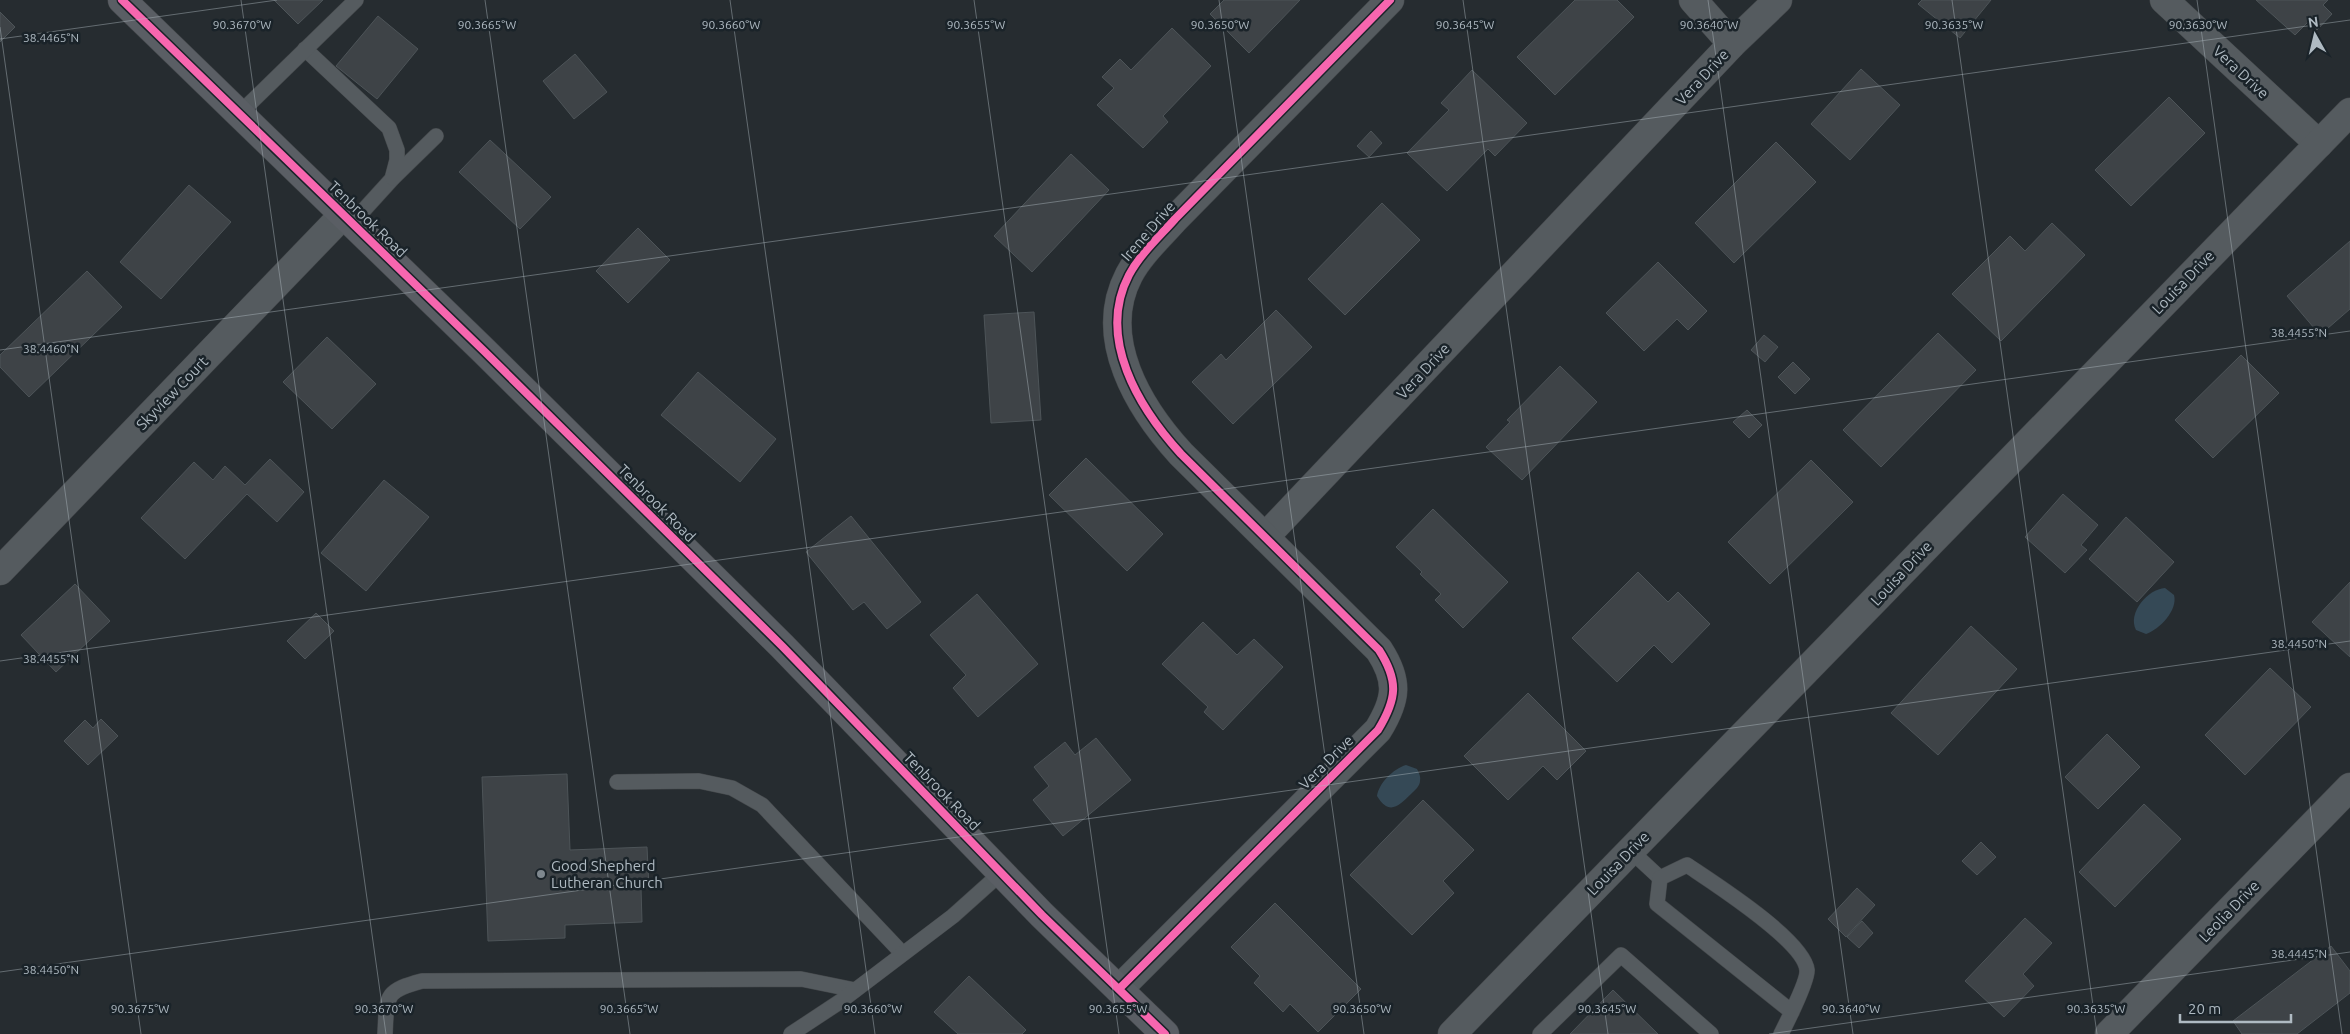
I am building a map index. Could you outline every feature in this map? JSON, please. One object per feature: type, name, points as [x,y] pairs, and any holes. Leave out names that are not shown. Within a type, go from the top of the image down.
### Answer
[{"type":"street","name":"Tenbrook Road","points":[[122,0],[782,646],[1001,873],[1165,1034]]},
{"type":"street","name":"Irene Drive","points":[[1265,537],[1175,447],[1152,419],[1142,403],[1132,385],[1122,359],[1118,316],[1122,292],[1129,274],[1142,256],[1175,219],[1390,0]]},
{"type":"street","points":[[1693,0],[1732,44]]},
{"type":"street","name":"Vera Drive","points":[[1119,989],[1378,730],[1390,710],[1394,686],[1390,666],[1379,650],[1265,537],[1732,44],[1778,0]]},
{"type":"street","name":"Vera Drive","points":[[2164,0],[2319,144]]},
{"type":"street","name":"Louisa Drive","points":[[1452,1034],[1855,622],[2001,468],[2350,112]]},
{"type":"street","name":"Skyview Court","points":[[0,571],[347,219]]},
{"type":"street","name":"Leolia Drive","points":[[2109,1034],[2350,787]]},
{"type":"lane","points":[[239,114],[267,89],[356,0]]},
{"type":"lane","points":[[305,49],[389,128],[397,150],[397,160],[392,179]]},
{"type":"lane","points":[[347,219],[436,136]]},
{"type":"lane","points":[[617,782],[698,781],[732,788],[762,806],[902,953]]},
{"type":"lane","points":[[1631,851],[1660,878]]},
{"type":"lane","points":[[1660,878],[1687,864],[1750,907],[1802,955],[1807,971],[1792,1012],[1781,1034]]},
{"type":"lane","points":[[791,1034],[855,990],[953,916],[1001,873]]},
{"type":"lane","points":[[1660,878],[1657,904],[1792,1012]]},
{"type":"lane","points":[[1540,1034],[1621,955],[1711,1034]]},
{"type":"lane","points":[[385,1034],[387,1001],[399,987],[422,981],[801,979],[855,990]]},
{"type":"water","points":[[2165,588],[2174,595],[2175,601],[2171,613],[2151,632],[2146,634],[2136,630],[2134,616],[2141,603],[2152,593]]},
{"type":"water","points":[[1406,765],[1417,769],[1420,778],[1419,785],[1398,805],[1394,807],[1386,806],[1377,796],[1378,791],[1392,773]]},
{"type":"building","points":[[274,0],[323,0],[298,24]]},
{"type":"building","points":[[1224,0],[1300,0],[1249,53],[1210,14]]},
{"type":"building","points":[[1575,0],[1617,0],[1634,17],[1555,95],[1517,57]]},
{"type":"building","points":[[1922,0],[1991,0],[1960,38],[1918,4]]},
{"type":"building","points":[[2256,0],[2328,0],[2323,5],[2332,14],[2317,30],[2308,22],[2295,35]]},
{"type":"building","points":[[0,12],[15,27],[0,42]]},
{"type":"building","points":[[378,16],[418,49],[377,99],[336,66]]},
{"type":"building","points":[[1172,28],[1211,66],[1163,116],[1168,122],[1143,148],[1097,105],[1114,88],[1102,77],[1120,59],[1131,70]]},
{"type":"building","points":[[575,54],[607,92],[574,119],[543,81]]},
{"type":"building","points":[[1861,69],[1900,105],[1850,160],[1811,124]]},
{"type":"building","points":[[1472,70],[1527,123],[1495,156],[1488,149],[1447,191],[1407,153],[1449,110],[1441,103]]},
{"type":"building","points":[[2169,97],[2205,133],[2131,206],[2095,170]]},
{"type":"building","points":[[1371,131],[1382,143],[1369,157],[1357,146]]},
{"type":"building","points":[[490,140],[551,197],[520,229],[459,172]]},
{"type":"building","points":[[1776,142],[1816,182],[1734,263],[1695,223]]},
{"type":"building","points":[[1071,154],[1109,190],[1032,272],[994,236]]},
{"type":"building","points":[[189,185],[231,222],[161,299],[120,262]]},
{"type":"building","points":[[1382,203],[1420,240],[1345,315],[1308,279]]},
{"type":"building","points":[[2052,223],[2085,255],[2001,341],[1952,294],[2010,236],[2025,251]]},
{"type":"building","points":[[638,228],[670,260],[628,303],[596,271]]},
{"type":"building","points":[[2350,241],[2350,309],[2320,335],[2287,296]]},
{"type":"building","points":[[1658,262],[1707,311],[1688,330],[1677,319],[1644,351],[1606,313]]},
{"type":"building","points":[[87,271],[122,307],[29,397],[0,367],[0,355]]},
{"type":"building","points":[[1276,310],[1312,347],[1233,424],[1192,382],[1221,354],[1226,360]]},
{"type":"building","points":[[1034,312],[1041,420],[991,423],[984,315]]},
{"type":"building","points":[[1938,333],[1976,370],[1881,467],[1843,430]]},
{"type":"building","points":[[1764,335],[1778,347],[1765,362],[1751,350]]},
{"type":"building","points":[[327,337],[376,384],[332,429],[283,382]]},
{"type":"building","points":[[2241,355],[2279,393],[2213,458],[2175,420]]},
{"type":"building","points":[[1793,362],[1810,379],[1795,394],[1778,377]]},
{"type":"building","points":[[1560,366],[1597,402],[1522,480],[1486,447],[1510,422],[1507,420]]},
{"type":"building","points":[[698,372],[776,439],[740,482],[661,415]]},
{"type":"building","points":[[1747,410],[1762,425],[1749,438],[1733,422]]},
{"type":"building","points":[[1086,458],[1163,534],[1127,571],[1049,495]]},
{"type":"building","points":[[270,459],[304,492],[277,522],[247,494],[185,559],[141,518],[194,462],[213,480],[225,466],[245,485]]},
{"type":"building","points":[[1811,460],[1853,502],[1770,584],[1728,542]]},
{"type":"building","points":[[384,480],[429,517],[366,591],[321,553]]},
{"type":"building","points":[[2063,494],[2098,525],[2081,545],[2087,550],[2065,573],[2025,537]]},
{"type":"building","points":[[1433,509],[1508,582],[1463,628],[1435,600],[1441,594],[1396,547]]},
{"type":"building","points":[[851,516],[921,602],[887,629],[864,602],[853,610],[806,552]]},
{"type":"building","points":[[2126,517],[2174,562],[2137,602],[2089,559]]},
{"type":"building","points":[[1638,572],[1668,602],[1678,592],[1710,624],[1672,663],[1654,645],[1617,682],[1572,638]]},
{"type":"building","points":[[2350,582],[2350,657],[2312,622]]},
{"type":"building","points":[[75,584],[110,621],[56,672],[21,635]]},
{"type":"building","points":[[977,594],[1038,664],[978,717],[953,688],[966,675],[930,635]]},
{"type":"building","points":[[316,613],[334,631],[305,659],[287,641]]},
{"type":"building","points":[[1203,622],[1237,655],[1254,639],[1283,667],[1223,730],[1204,712],[1208,707],[1162,664]]},
{"type":"building","points":[[1971,626],[2017,669],[1938,755],[1891,713]]},
{"type":"building","points":[[2270,668],[2311,707],[2245,775],[2205,735]]},
{"type":"building","points":[[1528,693],[1586,751],[1557,780],[1543,766],[1508,800],[1464,756]]},
{"type":"building","points":[[101,719],[118,736],[88,765],[64,741],[85,720],[93,728]]},
{"type":"building","points":[[2107,734],[2140,767],[2098,809],[2065,777]]},
{"type":"building","points":[[1096,738],[1131,780],[1063,836],[1033,800],[1049,786],[1034,767],[1065,742],[1075,755]]},
{"type":"building","points":[[567,774],[570,850],[647,847],[649,888],[641,888],[642,922],[565,925],[565,938],[488,941],[482,777]]},
{"type":"building","points":[[1423,800],[1474,850],[1443,881],[1454,893],[1412,935],[1350,875]]},
{"type":"building","points":[[2144,804],[2181,839],[2115,907],[2079,872]]},
{"type":"building","points":[[1981,842],[1996,857],[1977,875],[1962,861]]},
{"type":"building","points":[[1857,888],[1875,905],[1846,937],[1828,919]]},
{"type":"building","points":[[1275,903],[1361,989],[1318,1032],[1290,1004],[1283,1012],[1254,983],[1260,976],[1231,947]]},
{"type":"building","points":[[2025,918],[2052,943],[2023,974],[2034,986],[2004,1017],[1965,981]]},
{"type":"building","points":[[1862,921],[1873,933],[1859,948],[1847,937]]},
{"type":"building","points":[[2331,946],[2350,971],[2350,993],[2297,1034],[2242,1034],[2233,1021]]},
{"type":"building","points":[[969,976],[1026,1030],[1022,1034],[958,1034],[934,1012]]},
{"type":"building","points":[[1613,990],[1658,1034],[1570,1034]]},
{"type":"cycle path","points":[[122,0],[484,351],[782,646],[1042,915],[1165,1034]]},
{"type":"cycle path","points":[[1119,989],[1378,730],[1392,699],[1393,690],[1390,671],[1379,650],[1165,436],[1137,394],[1127,371],[1120,347],[1117,323],[1120,299],[1129,275],[1144,253],[1390,0]]},
{"type":"place","name":"Good Shepherd Lutheran Church","points":[[541,874]]}]
